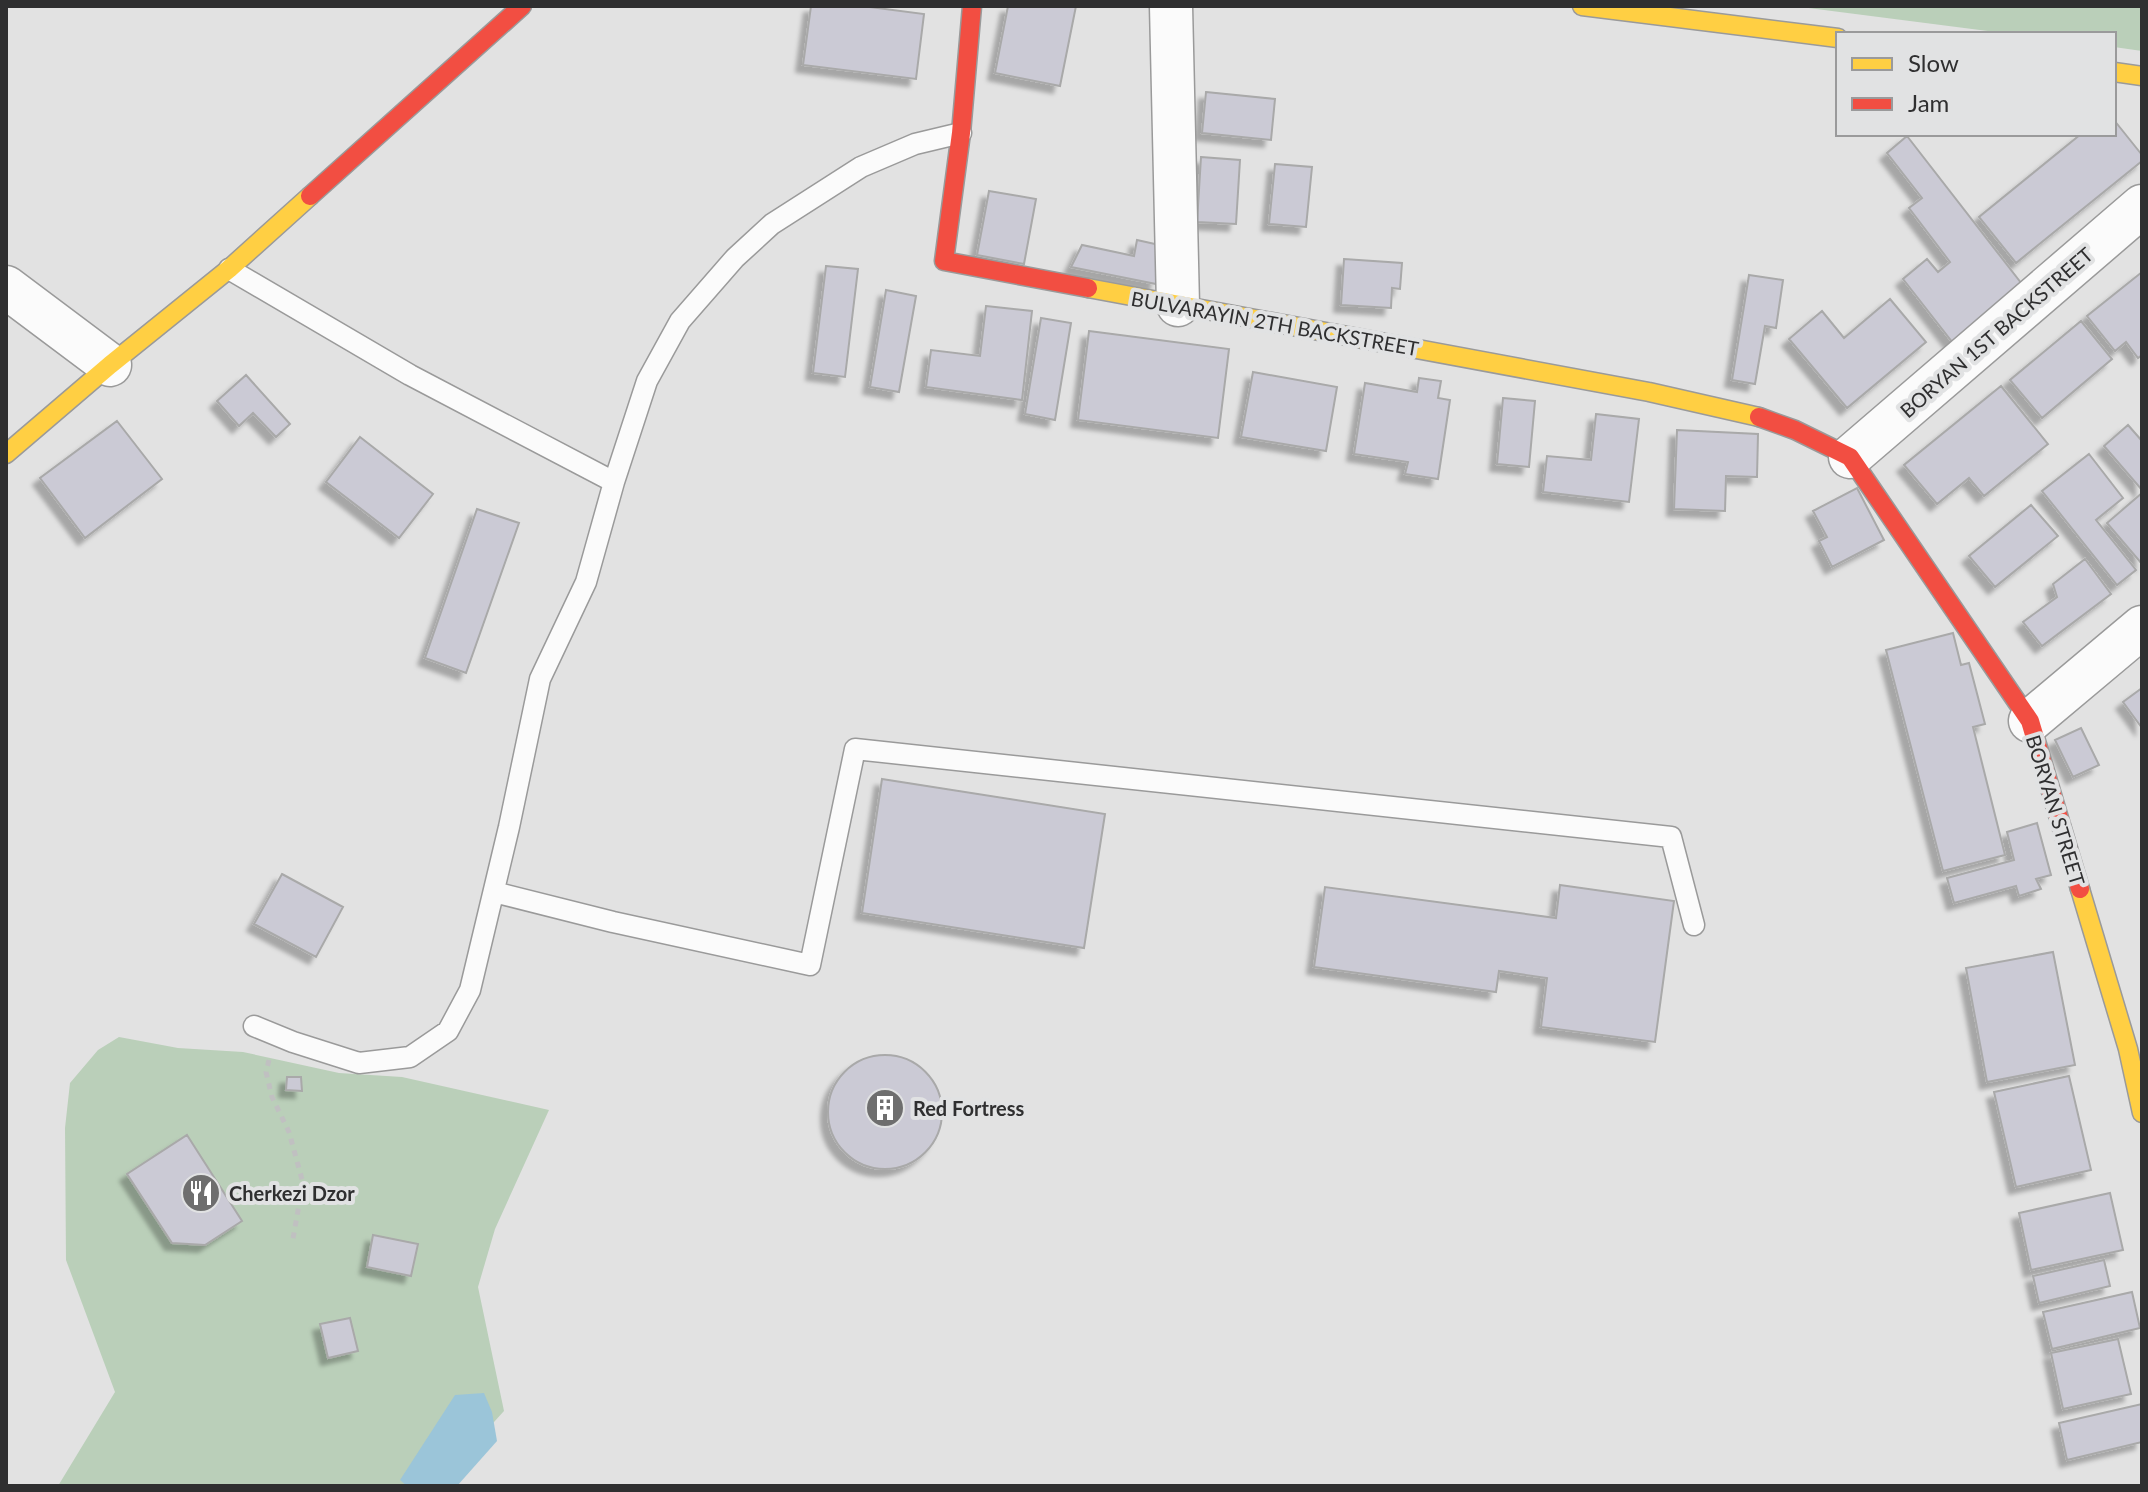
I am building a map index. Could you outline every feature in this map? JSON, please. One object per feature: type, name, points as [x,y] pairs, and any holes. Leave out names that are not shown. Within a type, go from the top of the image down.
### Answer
[{"type":"street","points":[[6,454],[229,269],[522,6]]},
{"type":"street","name":"BULVARAYIN 2TH BACKSTREET","points":[[972,6],[961,133],[944,261],[1749,413],[1795,430],[1850,457]]},
{"type":"street","points":[[1171,6],[1178,305]]},
{"type":"street","points":[[1582,6],[1836,38]]},
{"type":"street","points":[[2116,72],[2142,76]]},
{"type":"street","name":"BORYAN 1ST BACKSTREET","points":[[1850,457],[2142,206]]},
{"type":"street","points":[[6,287],[110,365]]},
{"type":"street","name":"BORYAN STREET","points":[[1850,457],[2030,721],[2135,1043],[2142,1113]]},
{"type":"street","points":[[2030,721],[2142,627]]},
{"type":"lane","points":[[254,1026],[359,1063],[410,1057],[448,1031],[470,990],[540,679],[586,582],[647,381],[680,321],[735,258],[772,224],[861,167],[915,144],[961,133]]},
{"type":"lane","points":[[229,269],[410,375],[614,482]]},
{"type":"lane","points":[[494,892],[613,922],[810,965],[855,749],[1671,837],[1694,925]]},
{"type":"path","points":[[277,1035],[266,1072],[272,1097],[289,1132],[303,1183],[292,1244]]},
{"type":"green space","points":[[1793,6],[2142,6],[2142,51],[2116,47],[2116,32],[1995,32]]},
{"type":"green space","points":[[119,1037],[178,1048],[243,1052],[339,1073],[402,1077],[549,1110],[495,1229],[478,1287],[504,1411],[436,1486],[58,1486],[115,1392],[66,1260],[65,1128],[70,1083],[98,1050]]},
{"type":"water","points":[[484,1393],[492,1412],[497,1441],[457,1486],[407,1486],[400,1480],[455,1395]]},
{"type":"building","points":[[811,6],[862,6],[924,14],[916,79],[803,65]]},
{"type":"building","points":[[1008,6],[1076,6],[1060,86],[995,73]]},
{"type":"building","points":[[1206,92],[1275,99],[1271,140],[1202,133]]},
{"type":"building","points":[[2116,122],[2142,155],[2142,161],[2016,263],[1979,217],[2079,136],[2116,136]]},
{"type":"building","points":[[1907,136],[2025,288],[1953,343],[1903,279],[1927,259],[1938,272],[1950,262],[1909,208],[1922,198],[1887,153]]},
{"type":"building","points":[[1201,157],[1240,160],[1236,224],[1197,222]]},
{"type":"building","points":[[1275,164],[1312,167],[1306,227],[1269,224]]},
{"type":"building","points":[[989,191],[1036,199],[1024,264],[977,255]]},
{"type":"building","points":[[1137,240],[1164,246],[1156,284],[1071,267],[1082,245],[1134,256]]},
{"type":"building","points":[[1344,259],[1402,263],[1400,289],[1392,288],[1391,308],[1341,305]]},
{"type":"building","points":[[826,266],[858,269],[845,377],[813,373]]},
{"type":"building","points":[[2142,272],[2142,355],[2138,358],[2126,342],[2115,351],[2087,316]]},
{"type":"building","points":[[1749,275],[1783,280],[1776,328],[1765,326],[1755,384],[1732,380]]},
{"type":"building","points":[[886,290],[916,296],[899,392],[870,387]]},
{"type":"building","points":[[1890,299],[1926,342],[1847,408],[1789,339],[1822,311],[1844,338]]},
{"type":"building","points":[[986,306],[1032,311],[1022,400],[926,387],[931,350],[980,356]]},
{"type":"building","points":[[1041,318],[1071,323],[1055,420],[1025,414]]},
{"type":"building","points":[[2081,321],[2112,359],[2042,418],[2010,380]]},
{"type":"building","points":[[1089,331],[1229,349],[1218,438],[1078,420]]},
{"type":"building","points":[[1253,372],[1337,387],[1326,451],[1241,437]]},
{"type":"building","points":[[246,375],[290,424],[276,437],[253,413],[239,426],[217,401]]},
{"type":"building","points":[[1419,378],[1441,381],[1438,398],[1450,400],[1438,479],[1405,474],[1408,462],[1354,454],[1365,383],[1417,392]]},
{"type":"building","points":[[2001,386],[2048,444],[1984,496],[1969,478],[1937,504],[1904,465]]},
{"type":"building","points":[[1503,398],[1535,401],[1529,467],[1497,464]]},
{"type":"building","points":[[1596,414],[1639,419],[1629,502],[1543,492],[1547,456],[1591,460]]},
{"type":"building","points":[[117,421],[162,479],[85,538],[40,478]]},
{"type":"building","points":[[2128,425],[2142,441],[2142,490],[2104,446]]},
{"type":"building","points":[[1677,430],[1758,434],[1757,477],[1726,476],[1725,511],[1674,509]]},
{"type":"building","points":[[360,437],[433,494],[399,538],[326,482]]},
{"type":"building","points":[[2089,454],[2123,498],[2096,520],[2136,570],[2117,585],[2042,491]]},
{"type":"building","points":[[1857,488],[1884,540],[1832,567],[1819,541],[1827,537],[1813,511]]},
{"type":"building","points":[[2142,493],[2142,564],[2107,523]]},
{"type":"building","points":[[2031,505],[2058,536],[1995,587],[1969,556]]},
{"type":"building","points":[[477,509],[519,523],[466,673],[425,658]]},
{"type":"building","points":[[2085,559],[2111,594],[2042,646],[2023,622],[2057,597],[2053,584]]},
{"type":"building","points":[[1953,633],[1961,665],[1969,663],[1985,724],[1973,727],[2005,855],[1943,871],[1886,650]]},
{"type":"building","points":[[2142,688],[2142,728],[2123,702]]},
{"type":"building","points":[[2081,728],[2099,765],[2073,777],[2055,740]]},
{"type":"building","points":[[882,779],[1105,814],[1084,948],[862,913]]},
{"type":"building","points":[[2037,823],[2051,875],[2036,879],[2041,889],[2019,896],[2016,886],[1954,903],[1947,878],[2014,860],[2007,832]]},
{"type":"building","points":[[282,874],[343,907],[316,957],[254,924]]},
{"type":"building","points":[[1560,885],[1674,901],[1655,1042],[1541,1027],[1547,978],[1499,971],[1496,992],[1314,967],[1325,887],[1556,918]]},
{"type":"building","points":[[2053,952],[2075,1065],[1987,1082],[1966,968]]},
{"type":"building","name":"Red Fortress","points":[[885,1055],[917,1064],[933,1080],[942,1112],[933,1144],[917,1160],[885,1169],[853,1160],[837,1144],[828,1112],[837,1080],[853,1064]]},
{"type":"building","points":[[2069,1076],[2091,1170],[2016,1187],[1994,1092]]},
{"type":"building","points":[[287,1077],[301,1077],[302,1091],[286,1090]]},
{"type":"building","points":[[187,1135],[242,1221],[205,1245],[172,1243],[127,1174]]},
{"type":"building","points":[[2110,1193],[2123,1250],[2031,1270],[2019,1213]]},
{"type":"building","points":[[373,1235],[418,1244],[411,1276],[367,1267]]},
{"type":"building","points":[[2104,1260],[2110,1286],[2039,1303],[2033,1276]]},
{"type":"building","points":[[2132,1292],[2140,1328],[2052,1349],[2043,1312]]},
{"type":"building","points":[[350,1318],[358,1351],[328,1358],[320,1324]]},
{"type":"building","points":[[2118,1339],[2131,1394],[2063,1409],[2051,1353]]},
{"type":"building","points":[[2142,1404],[2142,1442],[2067,1460],[2059,1423]]},
{"type":"traffic: slow","points":[[1582,6],[1836,38]]},
{"type":"traffic: slow","points":[[2116,72],[2142,76]]},
{"type":"traffic: slow","points":[[6,454],[229,269],[310,196]]},
{"type":"traffic: slow","points":[[1088,288],[1649,392],[1759,417]]},
{"type":"traffic: slow","points":[[2080,889],[2128,1049],[2142,1113]]},
{"type":"traffic: jam","points":[[310,196],[522,6]]},
{"type":"traffic: jam","points":[[972,6],[961,133],[944,261],[1088,288]]},
{"type":"traffic: jam","points":[[1759,417],[1795,430],[1850,457],[2030,721],[2080,889]]},
{"type":"place","name":"Red Fortress","points":[[885,1108]]},
{"type":"place","name":"Cherkezi Dzor","points":[[201,1193]]}]
